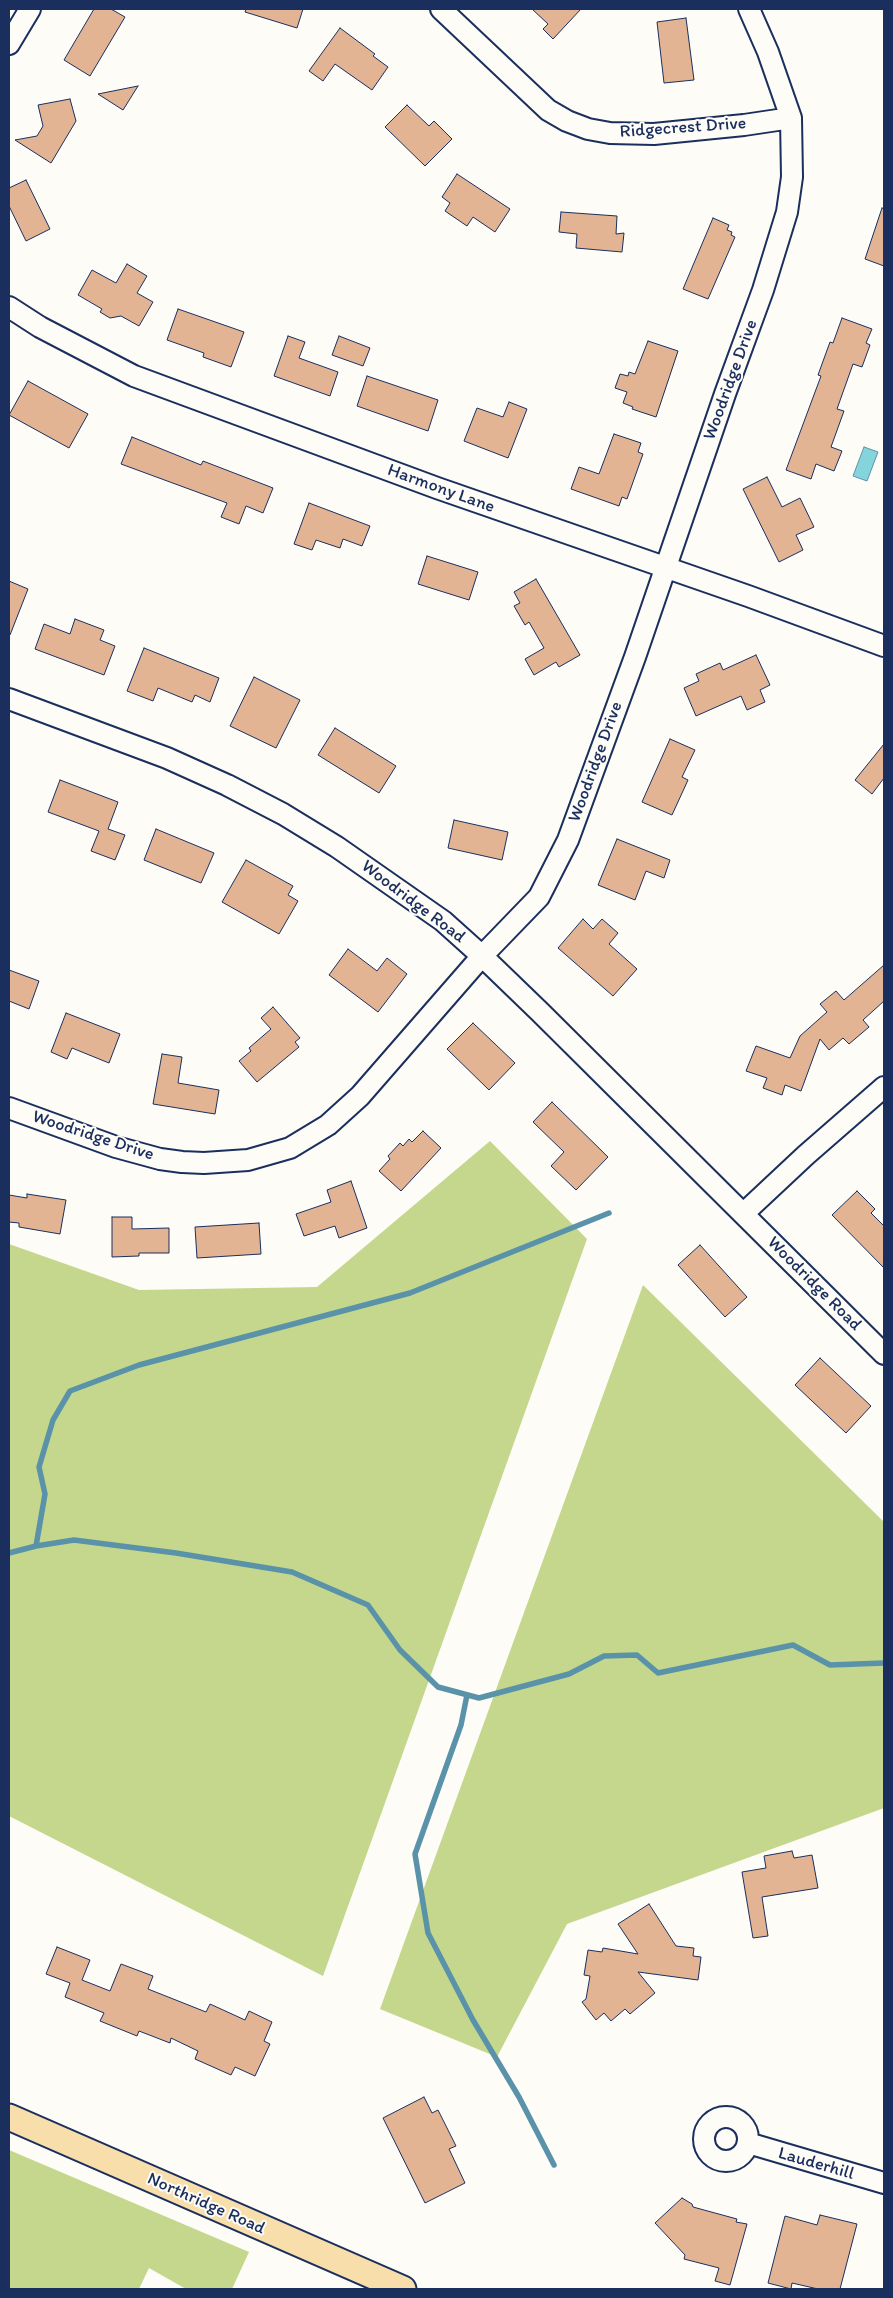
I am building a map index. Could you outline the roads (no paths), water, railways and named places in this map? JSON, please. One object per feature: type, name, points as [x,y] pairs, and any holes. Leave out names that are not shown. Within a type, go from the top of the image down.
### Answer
[{"type":"main road","name":"Northridge Road","points":[[9,2117],[403,2289]]},
{"type":"street","points":[[9,44],[30,9]]},
{"type":"street","name":"Ridgecrest Drive","points":[[441,9],[548,110],[567,121],[588,129],[610,133],[654,134],[744,125],[790,118]]},
{"type":"street","name":"Woodridge Drive","points":[[9,1108],[116,1147],[160,1159],[204,1164],[248,1160],[270,1155],[310,1137],[328,1125],[360,1096],[482,956],[539,896],[568,840],[665,568],[778,243],[787,212],[792,177],[790,118],[768,52],[750,9]]},
{"type":"street","name":"Harmony Lane","points":[[9,307],[40,327],[134,376],[437,488],[884,646]]},
{"type":"street","name":"Woodridge Road","points":[[9,699],[167,758],[227,784],[283,814],[391,883],[443,921],[482,956],[744,1213],[884,1354]]},
{"type":"street","points":[[744,1213],[806,1155],[884,1087]]},
{"type":"street","name":"Lauderhill","points":[[748,2143],[884,2183]]},
{"type":"water","points":[[864,447],[878,452],[867,481],[853,476]]},
{"type":"waterway","points":[[36,1546],[45,1494],[39,1467],[53,1420],[70,1391],[139,1365],[410,1293],[609,1213]]},
{"type":"waterway","points":[[9,1553],[36,1546],[74,1540],[176,1553],[292,1572],[368,1605],[400,1650],[438,1687],[479,1698],[569,1674],[604,1656],[637,1655],[658,1673],[793,1645],[830,1665],[884,1663]]},
{"type":"waterway","points":[[467,1695],[461,1725],[415,1854],[428,1933],[473,2020],[519,2097],[554,2165]]}]
